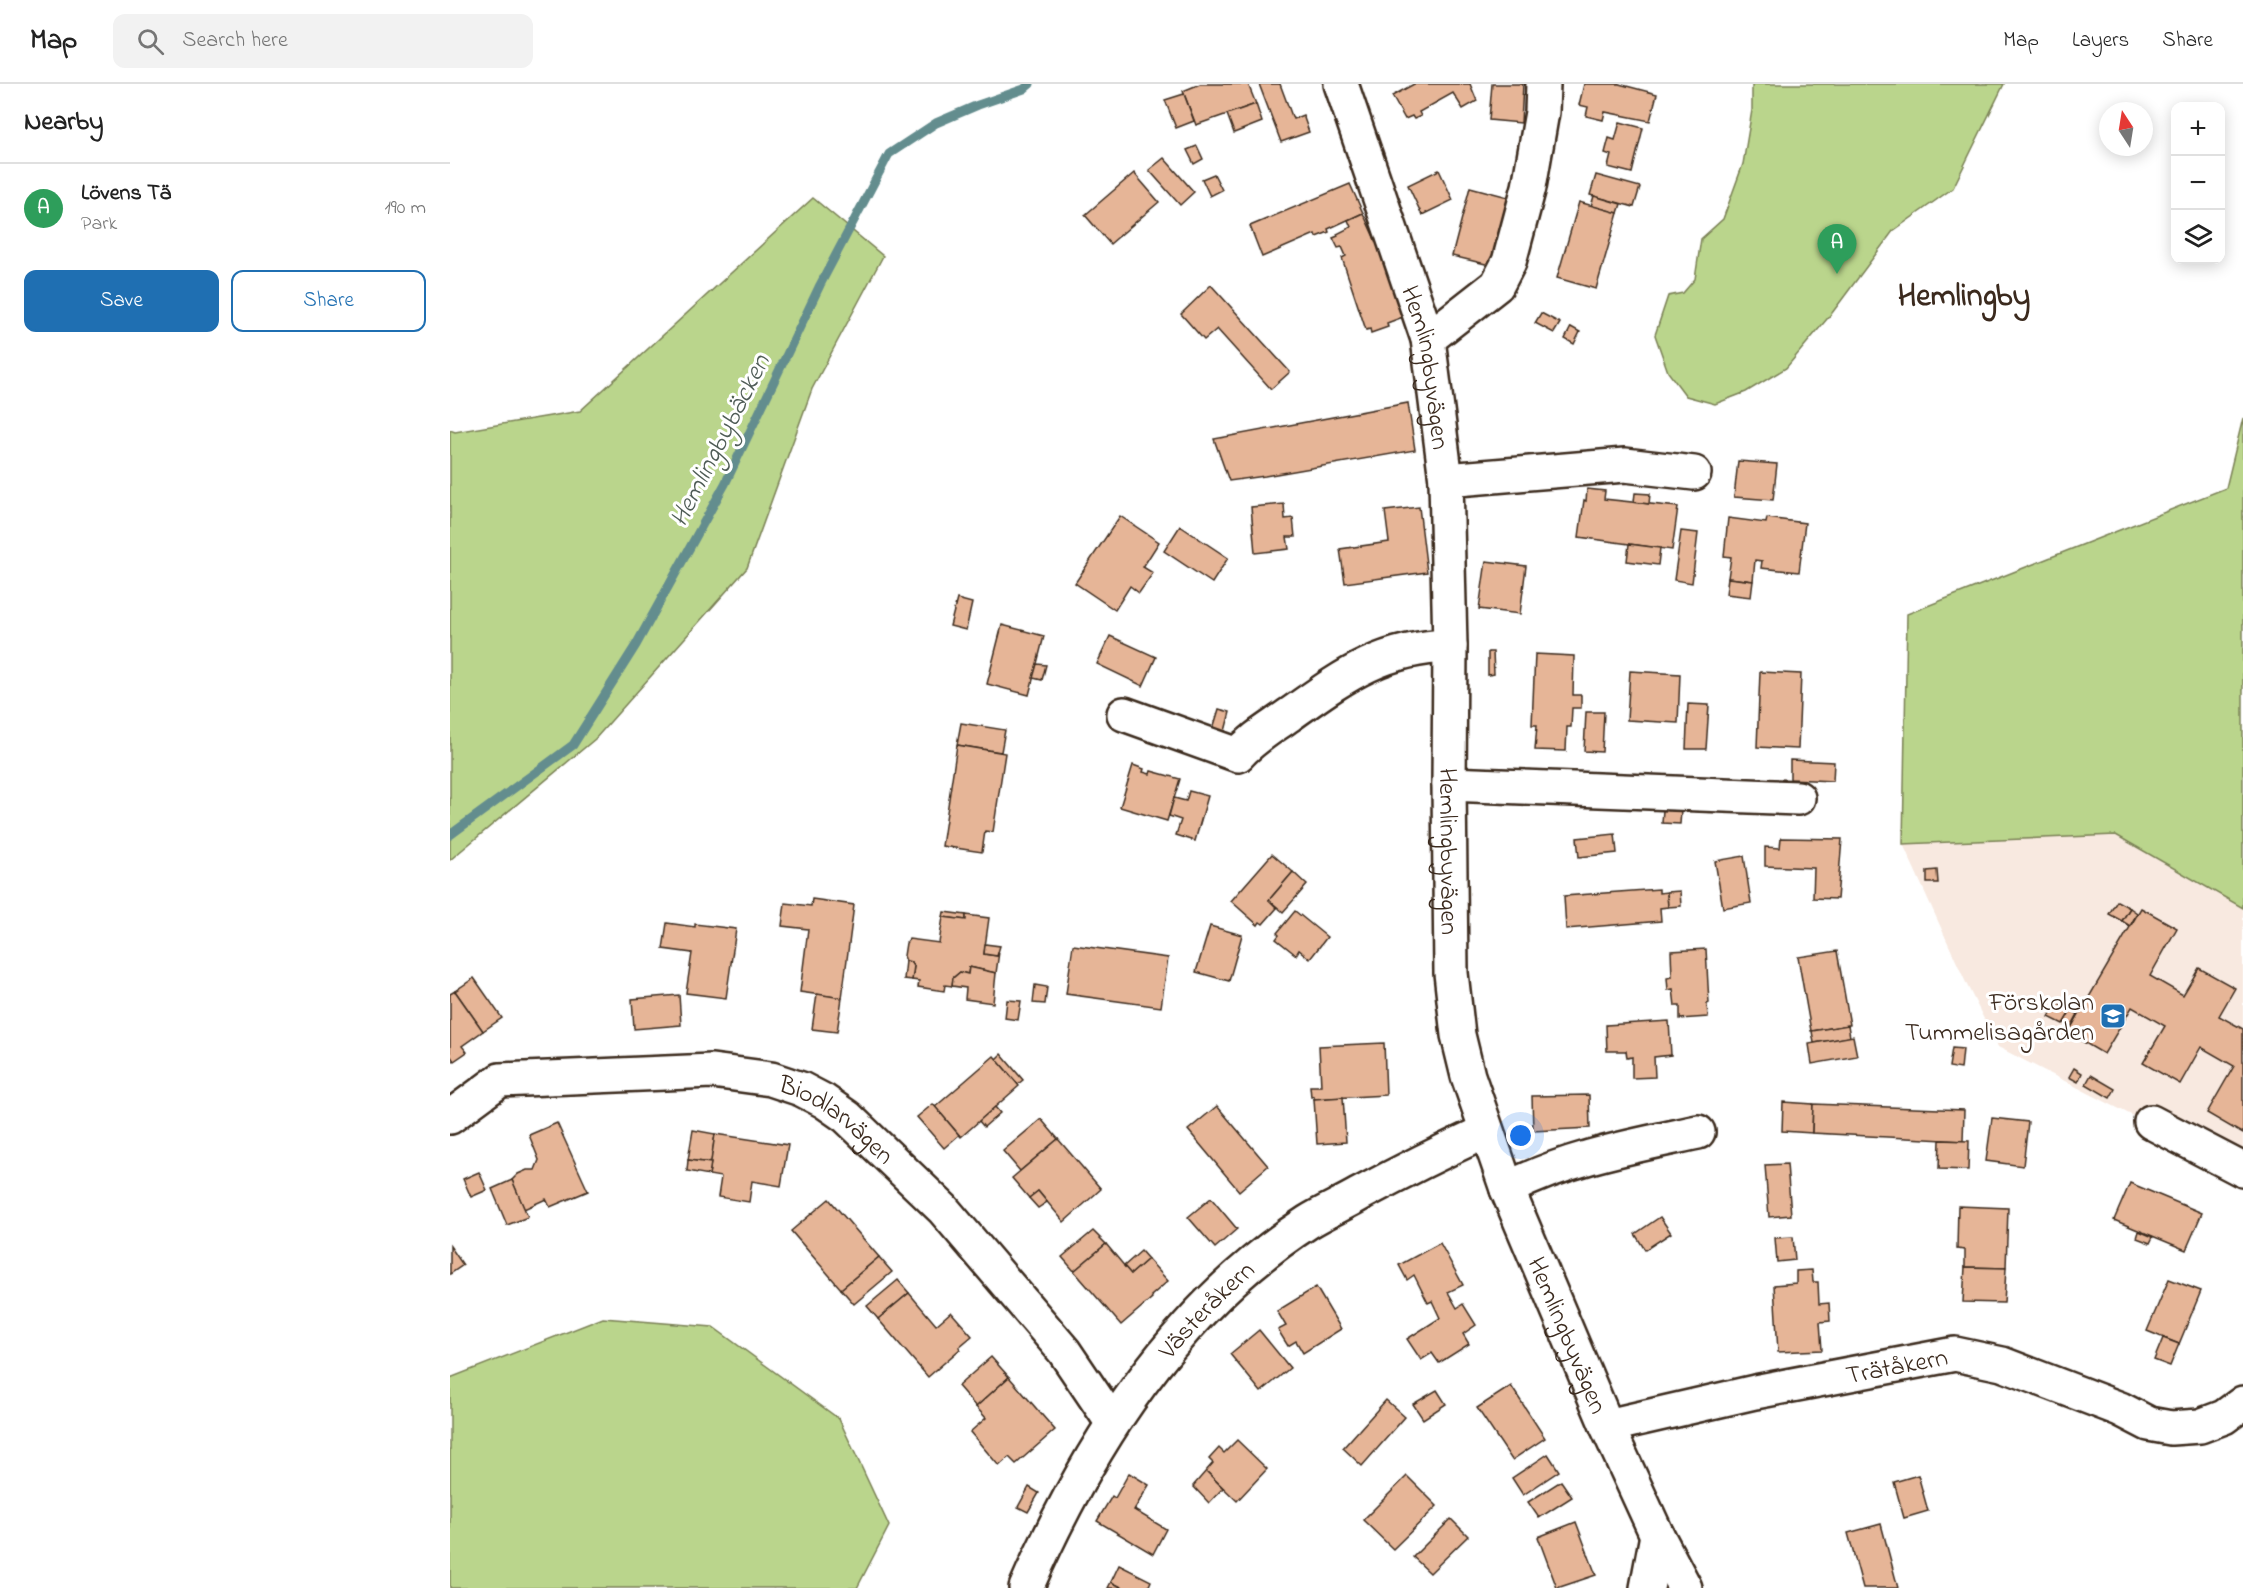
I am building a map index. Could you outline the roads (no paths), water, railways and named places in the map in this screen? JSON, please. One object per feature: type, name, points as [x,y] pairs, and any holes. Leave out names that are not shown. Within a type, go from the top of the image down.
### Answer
[{"type":"street","name":"Hemlingbyvägen","points":[[1341,84],[1428,339],[1446,480],[1450,646],[1451,973],[1458,1035],[1468,1076],[1507,1189],[1607,1426],[1657,1535],[1685,1588]]},
{"type":"street","points":[[1428,339],[1497,285],[1509,262],[1528,187],[1542,112],[1543,84]]},
{"type":"street","points":[[1446,480],[1625,465],[1694,472]]},
{"type":"street","points":[[1124,714],[1238,754],[1257,736],[1331,684],[1362,667],[1400,652],[1424,647],[1450,646]]},
{"type":"street","points":[[1449,784],[1798,798]]},
{"type":"street","name":"Biodlarvägen","points":[[450,1117],[500,1080],[712,1071],[771,1079],[801,1089],[847,1117],[943,1209],[1064,1351],[1112,1422]]},
{"type":"street","points":[[2151,1122],[2243,1170]]},
{"type":"street","name":"Västeråkern","points":[[1026,1588],[1039,1557],[1112,1422],[1164,1350],[1236,1276],[1308,1222],[1433,1155],[1486,1131]]},
{"type":"street","points":[[1507,1189],[1526,1178],[1573,1163],[1625,1148],[1698,1132]]},
{"type":"street","name":"Trätåkern","points":[[1607,1426],[1755,1392],[1955,1354],[2002,1364],[2120,1409],[2149,1424],[2171,1428],[2200,1426],[2224,1417],[2243,1402]]},
{"type":"street","points":[[1647,1588],[1657,1535]]},
{"type":"waterway","name":"Hemlingbybäcken","points":[[450,835],[573,745],[636,645],[725,484],[820,285],[889,154],[936,123],[1024,89],[1030,84]]},
{"type":"place","name":"Lövens Tä","points":[[1837,274]]},
{"type":"place","name":"Förskolan Tummelisagården","points":[[2113,1016]]},
{"type":"district","name":"Hemlingby","points":[[1964,294]]}]
